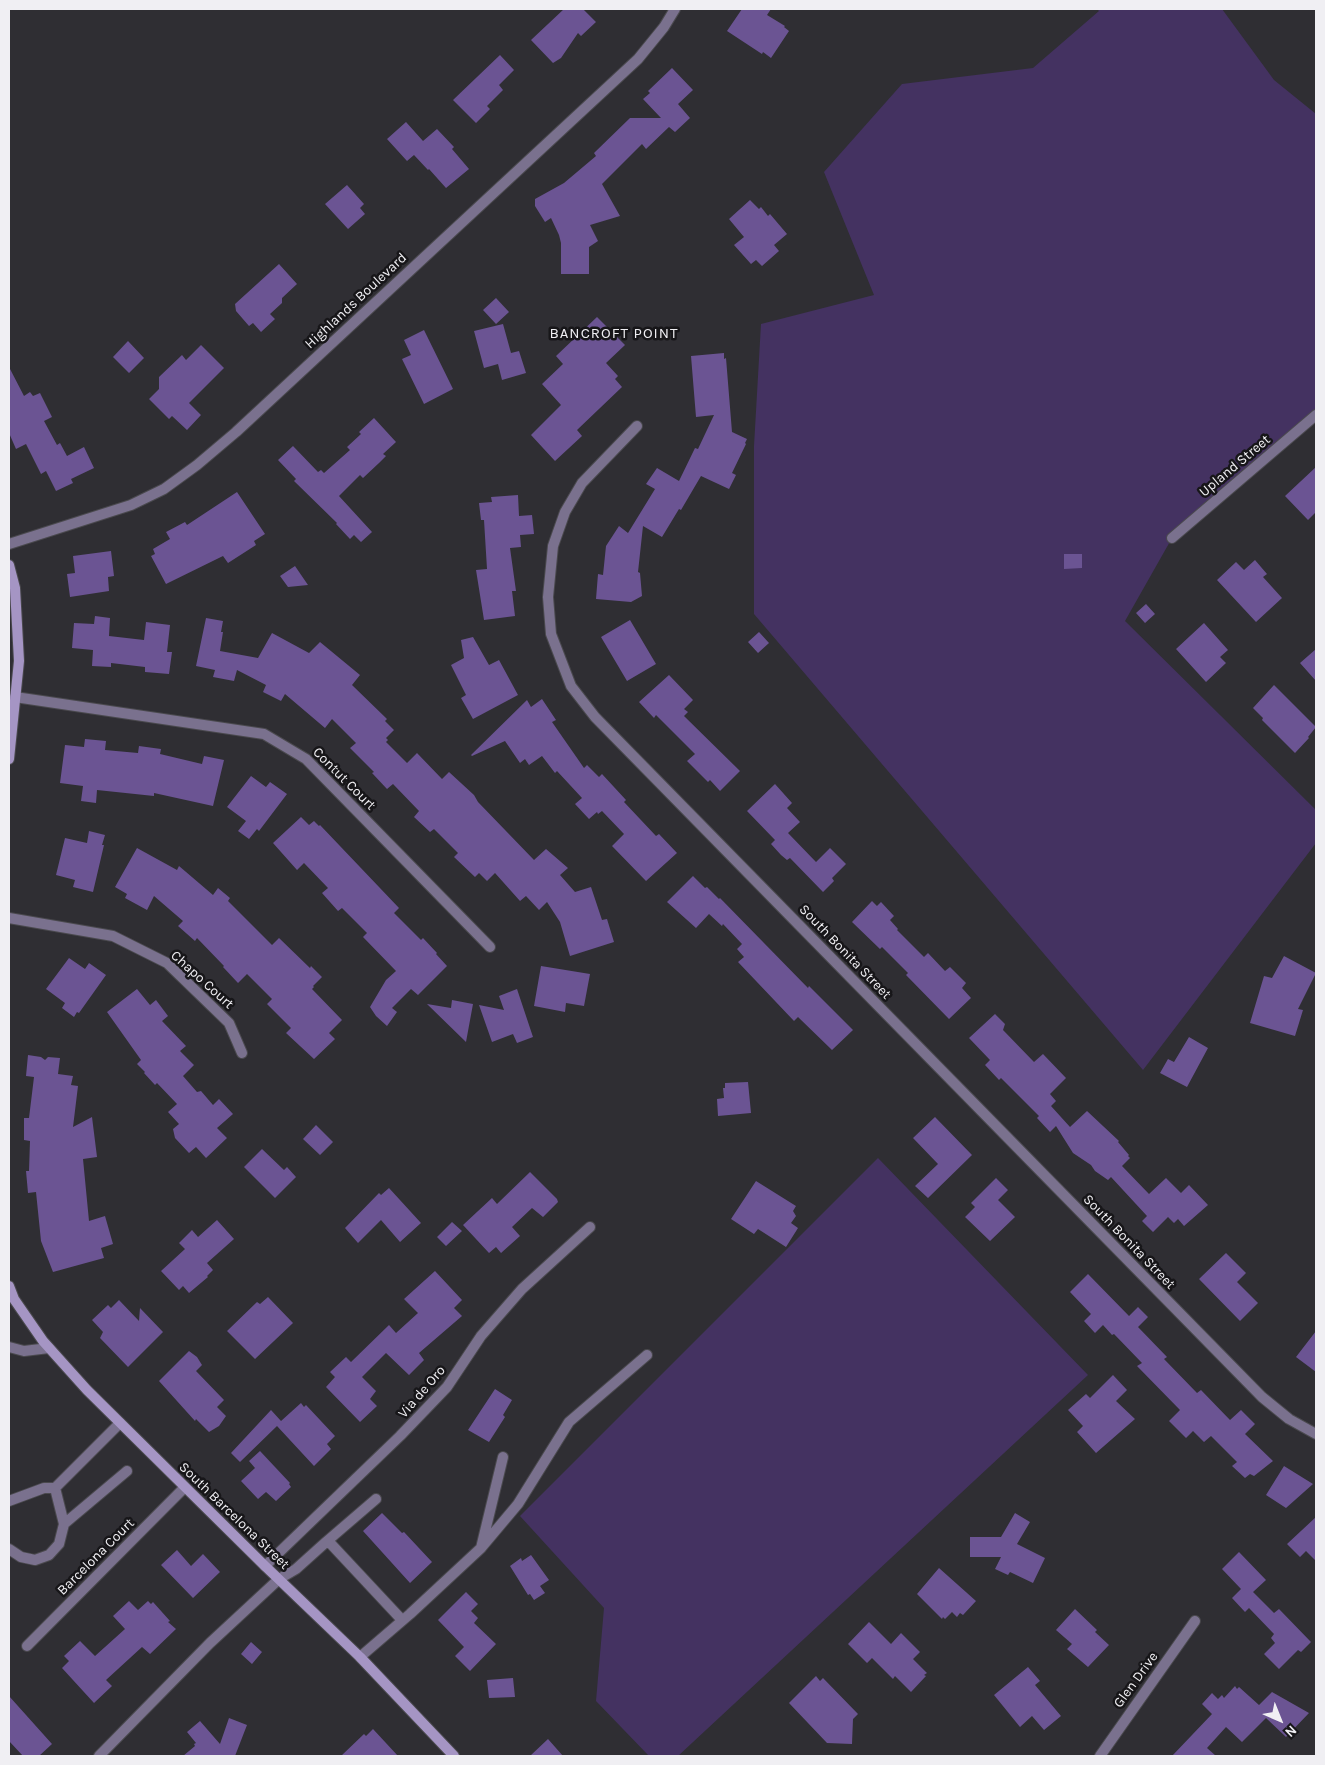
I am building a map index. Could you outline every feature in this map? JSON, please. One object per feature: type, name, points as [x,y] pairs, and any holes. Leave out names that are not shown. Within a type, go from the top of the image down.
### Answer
[{"type":"main road","points":[[9,565],[15,588],[19,660],[9,759]]},
{"type":"main road","name":"South Barcelona Street","points":[[9,1286],[14,1299],[49,1348],[184,1488],[360,1657],[454,1756]]},
{"type":"street","name":"Highlands Boulevard","points":[[9,544],[131,504],[164,488],[197,465],[236,432],[638,58],[664,27],[675,9]]},
{"type":"street","name":"Upland Street","points":[[1172,538],[1316,415]]},
{"type":"street","name":"South Bonita Street","points":[[636,426],[582,483],[565,512],[553,546],[548,597],[551,634],[571,686],[595,717],[1262,1397],[1289,1419],[1316,1434]]},
{"type":"street","name":"Contut Court","points":[[15,697],[264,734],[306,759],[490,947]]},
{"type":"street","name":"Chapo Court","points":[[9,918],[113,936],[167,963],[229,1023],[242,1053]]},
{"type":"street","name":"Via de Oro","points":[[265,1566],[400,1436],[447,1387],[481,1336],[522,1289],[590,1227]]},
{"type":"street","points":[[9,1347],[24,1350],[49,1348]]},
{"type":"street","points":[[360,1657],[480,1548],[518,1504],[569,1422],[647,1355]]},
{"type":"street","points":[[9,1501],[44,1488],[55,1488],[120,1422]]},
{"type":"street","points":[[480,1548],[503,1457]]},
{"type":"street","points":[[64,1524],[127,1471]]},
{"type":"street","points":[[9,1549],[20,1557],[35,1560],[48,1555],[59,1544],[64,1524],[55,1488]]},
{"type":"street","name":"Barcelona Court","points":[[27,1646],[184,1488]]},
{"type":"street","points":[[99,1756],[210,1643],[279,1579],[296,1569],[376,1499]]},
{"type":"street","points":[[326,1542],[331,1544],[402,1620]]},
{"type":"street","name":"Glen Drive","points":[[1100,1756],[1195,1621]]},
{"type":"shaded area","points":[[1097,9],[1222,9],[1274,80],[1316,114],[1316,409],[1172,538],[1125,621],[1316,810],[1316,843],[1143,1070],[754,614],[754,446],[761,324],[874,295],[824,172],[902,84],[1033,68],[1099,11]]},
{"type":"shaded area","points":[[878,1158],[1088,1375],[678,1756],[649,1756],[596,1701],[604,1608],[520,1516]]},
{"type":"building","points":[[564,9],[583,9],[596,22],[581,36],[578,33],[561,58],[553,63],[531,40]]},
{"type":"building","points":[[742,9],[771,9],[767,15],[785,26],[789,31],[771,58],[727,31]]},
{"type":"building","points":[[500,55],[514,70],[499,85],[503,90],[487,106],[490,109],[476,123],[453,100]]},
{"type":"building","points":[[672,68],[693,90],[678,104],[690,118],[675,132],[669,127],[646,149],[642,144],[602,184],[620,216],[590,225],[598,241],[589,247],[589,274],[561,274],[561,243],[559,235],[551,218],[545,222],[535,206],[535,199],[564,183],[596,156],[594,153],[630,118],[661,118],[643,99],[650,93],[648,91]]},
{"type":"building","points":[[406,122],[423,141],[437,129],[454,147],[452,149],[469,169],[446,188],[414,155],[407,161],[387,139]]},
{"type":"building","points":[[347,185],[364,204],[360,208],[365,214],[348,229],[325,204]]},
{"type":"building","points":[[750,200],[759,209],[761,207],[768,216],[770,214],[787,234],[774,245],[779,251],[762,266],[756,260],[751,264],[734,245],[744,237],[729,219]]},
{"type":"building","points":[[279,264],[297,284],[282,298],[282,303],[270,314],[275,319],[261,332],[253,323],[249,326],[236,311],[235,304]]},
{"type":"building","points":[[496,298],[509,312],[496,324],[483,310]]},
{"type":"building","points":[[597,317],[625,345],[606,363],[618,376],[615,379],[622,387],[577,430],[582,436],[555,461],[531,435],[561,405],[542,384],[563,364],[556,356]]},
{"type":"building","points":[[503,324],[511,353],[519,351],[526,373],[502,380],[498,364],[484,368],[474,331]]},
{"type":"building","points":[[424,330],[453,389],[424,404],[402,359],[411,355],[404,340]]},
{"type":"building","points":[[128,341],[144,358],[129,373],[113,357]]},
{"type":"building","points":[[201,345],[224,368],[189,403],[201,415],[187,430],[172,416],[169,419],[149,399],[159,389],[159,377],[182,355],[186,360]]},
{"type":"building","points":[[724,353],[732,432],[747,439],[732,473],[736,475],[729,489],[701,476],[662,537],[643,526],[638,572],[640,573],[642,596],[631,602],[596,599],[598,574],[603,575],[606,546],[619,526],[628,533],[655,489],[646,484],[657,468],[679,481],[695,448],[698,449],[714,415],[696,417],[691,356]]},
{"type":"building","points":[[9,367],[24,396],[30,392],[33,396],[40,393],[52,417],[44,421],[57,445],[60,443],[67,456],[84,447],[94,468],[71,479],[73,483],[56,491],[46,471],[41,474],[26,444],[16,449],[9,433]]},
{"type":"building","points":[[374,418],[396,442],[383,454],[386,456],[379,463],[363,478],[360,475],[339,496],[372,532],[361,542],[354,535],[350,539],[337,523],[294,481],[296,479],[278,460],[293,446],[318,472],[321,470],[324,473],[350,450],[347,447]]},
{"type":"building","points":[[1316,467],[1316,512],[1308,520],[1285,496]]},
{"type":"building","points":[[237,492],[265,534],[254,541],[256,545],[228,563],[223,556],[166,584],[151,556],[155,554],[153,549],[170,539],[166,532],[185,522],[187,525]]},
{"type":"building","points":[[518,495],[519,516],[532,515],[534,534],[520,535],[521,547],[510,548],[516,591],[512,591],[515,616],[484,620],[476,570],[487,569],[484,520],[481,520],[479,503],[492,502],[491,497]]},
{"type":"building","points":[[111,551],[114,576],[108,577],[109,591],[70,597],[67,574],[75,573],[73,556]]},
{"type":"building","points":[[1064,554],[1082,554],[1082,568],[1064,569]]},
{"type":"building","points":[[1255,560],[1267,574],[1263,577],[1282,598],[1256,622],[1217,580],[1236,562],[1244,570]]},
{"type":"building","points":[[295,566],[308,585],[288,587],[280,576]]},
{"type":"building","points":[[1146,604],[1155,614],[1145,623],[1136,613]]},
{"type":"building","points":[[95,616],[110,618],[109,636],[144,640],[146,622],[170,625],[167,652],[172,652],[169,674],[145,672],[145,667],[111,663],[111,667],[92,666],[93,650],[72,648],[74,623],[94,624]]},
{"type":"building","points":[[206,618],[223,621],[220,651],[258,658],[272,633],[309,653],[320,642],[360,675],[352,685],[387,719],[385,721],[394,730],[386,738],[388,740],[386,742],[407,763],[417,753],[442,779],[449,772],[474,795],[478,802],[534,860],[546,849],[568,868],[560,875],[575,892],[591,887],[602,920],[607,919],[614,942],[570,956],[560,922],[547,902],[539,910],[526,896],[520,901],[495,873],[487,881],[479,873],[475,877],[454,857],[458,853],[434,829],[430,832],[414,817],[419,811],[393,784],[387,789],[372,773],[374,772],[350,748],[356,743],[332,719],[325,728],[285,694],[281,701],[263,692],[266,685],[237,670],[234,681],[213,677],[215,670],[196,666]]},
{"type":"building","points":[[630,620],[656,664],[627,681],[601,637]]},
{"type":"building","points":[[1204,623],[1228,650],[1220,657],[1226,663],[1206,682],[1176,649]]},
{"type":"building","points":[[759,632],[769,643],[758,653],[748,642]]},
{"type":"building","points":[[473,637],[489,665],[499,660],[518,695],[473,719],[461,698],[466,695],[451,665],[464,658],[461,640]]},
{"type":"building","points":[[1316,649],[1316,681],[1300,663]]},
{"type":"building","points":[[669,675],[693,700],[684,709],[688,712],[684,716],[740,771],[720,791],[687,761],[695,754],[656,715],[654,718],[639,702]]},
{"type":"building","points":[[1274,685],[1316,727],[1295,753],[1262,720],[1263,718],[1253,708]]},
{"type":"building","points":[[542,699],[556,720],[552,722],[584,768],[587,765],[599,777],[602,774],[626,800],[624,802],[656,836],[659,834],[677,853],[646,881],[612,846],[624,834],[602,811],[598,814],[597,812],[589,819],[575,804],[582,798],[557,771],[555,773],[542,756],[529,765],[525,759],[520,763],[505,741],[471,755],[527,700],[531,707]]},
{"type":"building","points":[[85,739],[106,741],[105,750],[138,753],[139,746],[161,749],[160,754],[202,764],[204,756],[224,760],[213,806],[154,793],[154,796],[97,790],[96,803],[81,801],[83,786],[60,783],[65,745],[84,747]]},
{"type":"building","points":[[251,776],[266,787],[270,782],[287,794],[259,831],[257,829],[249,839],[238,831],[246,821],[227,807]]},
{"type":"building","points":[[775,784],[792,803],[787,808],[800,822],[788,833],[816,862],[830,848],[846,864],[832,878],[834,881],[823,892],[790,858],[787,860],[781,855],[771,844],[775,840],[747,811]]},
{"type":"building","points":[[301,817],[309,825],[314,821],[320,825],[399,908],[394,913],[421,940],[423,938],[447,966],[418,995],[411,989],[392,1008],[397,1012],[387,1026],[376,1016],[370,1007],[386,980],[396,971],[363,937],[367,933],[342,908],[338,911],[322,893],[328,888],[304,863],[297,870],[273,843]]},
{"type":"building","points":[[89,831],[105,835],[93,892],[73,887],[75,880],[56,875],[65,838],[87,843]]},
{"type":"building","points":[[137,848],[177,870],[179,866],[213,895],[218,888],[230,898],[228,901],[272,945],[279,938],[322,977],[312,989],[342,1020],[329,1033],[335,1039],[314,1059],[286,1033],[291,1028],[267,1004],[272,999],[247,974],[238,983],[197,938],[195,941],[178,926],[183,921],[154,896],[147,910],[125,898],[127,894],[115,887]]},
{"type":"building","points":[[693,876],[705,888],[707,887],[720,898],[808,988],[809,986],[853,1030],[832,1050],[798,1017],[794,1021],[738,962],[744,957],[737,949],[742,944],[723,924],[722,926],[709,914],[696,928],[667,902]]},
{"type":"building","points":[[872,901],[877,906],[881,902],[894,916],[890,920],[897,930],[924,957],[928,953],[945,971],[950,967],[966,983],[962,988],[971,998],[949,1019],[906,975],[908,973],[882,947],[880,949],[852,922]]},
{"type":"building","points":[[1284,956],[1316,973],[1298,1009],[1303,1010],[1295,1036],[1250,1023],[1264,976],[1272,978]]},
{"type":"building","points":[[69,958],[85,969],[89,963],[106,975],[79,1013],[77,1012],[74,1017],[62,1008],[65,1003],[46,989]]},
{"type":"building","points":[[541,966],[590,974],[584,1006],[566,1003],[565,1012],[534,1006]]},
{"type":"building","points":[[137,989],[150,1005],[156,1000],[168,1016],[162,1021],[186,1046],[180,1051],[194,1065],[183,1076],[197,1092],[201,1091],[213,1105],[219,1099],[233,1114],[217,1128],[227,1138],[206,1158],[196,1147],[189,1153],[175,1138],[173,1129],[179,1124],[168,1112],[177,1104],[157,1083],[155,1085],[137,1064],[141,1060],[107,1012]]},
{"type":"building","points":[[517,989],[533,1037],[517,1043],[513,1034],[492,1042],[479,1005],[504,1010],[499,996]]},
{"type":"building","points":[[452,1000],[473,1004],[466,1042],[427,1004],[451,1008]]},
{"type":"building","points":[[995,1014],[1005,1024],[1003,1030],[1034,1062],[1043,1054],[1066,1078],[1050,1094],[1056,1101],[1051,1106],[1070,1127],[1087,1111],[1119,1141],[1130,1158],[1122,1166],[1149,1194],[1166,1178],[1181,1193],[1189,1185],[1208,1205],[1184,1226],[1178,1219],[1174,1223],[1168,1217],[1153,1232],[1142,1221],[1147,1216],[1111,1177],[1108,1180],[1073,1153],[1056,1126],[1050,1132],[1037,1118],[1039,1116],[1001,1078],[999,1080],[985,1065],[990,1060],[969,1038]]},
{"type":"building","points":[[1189,1037],[1208,1048],[1187,1087],[1160,1073],[1168,1059],[1174,1062]]},
{"type":"building","points":[[28,1055],[41,1057],[45,1060],[48,1057],[60,1058],[58,1074],[73,1076],[71,1085],[78,1086],[73,1127],[92,1117],[97,1157],[83,1159],[89,1221],[105,1216],[113,1244],[101,1248],[104,1258],[53,1272],[41,1241],[36,1192],[28,1193],[26,1171],[29,1171],[30,1141],[24,1140],[24,1118],[29,1118],[34,1077],[26,1076]]},
{"type":"building","points":[[748,1082],[751,1113],[718,1116],[717,1099],[724,1098],[723,1088],[725,1088],[725,1083]]},
{"type":"building","points":[[935,1117],[972,1155],[928,1198],[915,1186],[938,1164],[913,1138]]},
{"type":"building","points":[[316,1125],[333,1142],[320,1155],[303,1139]]},
{"type":"building","points":[[262,1149],[284,1170],[287,1167],[296,1177],[275,1198],[244,1167]]},
{"type":"building","points":[[530,1172],[558,1202],[543,1217],[532,1208],[512,1227],[520,1236],[501,1253],[496,1247],[489,1253],[463,1225],[492,1198],[497,1204]]},
{"type":"building","points":[[996,1178],[1008,1190],[998,1200],[1015,1217],[990,1241],[965,1217],[975,1207],[971,1203]]},
{"type":"building","points":[[756,1181],[796,1206],[793,1211],[796,1216],[791,1223],[798,1228],[786,1247],[758,1229],[754,1234],[731,1219]]},
{"type":"building","points":[[389,1188],[421,1223],[400,1242],[381,1220],[358,1243],[345,1228],[379,1193],[381,1195]]},
{"type":"building","points":[[217,1220],[234,1239],[207,1263],[213,1270],[208,1277],[189,1293],[183,1286],[179,1290],[161,1271],[185,1249],[179,1243],[192,1230],[198,1237]]},
{"type":"building","points":[[452,1222],[462,1231],[446,1246],[437,1237]]},
{"type":"building","points":[[1226,1253],[1246,1273],[1237,1282],[1258,1303],[1240,1321],[1199,1279]]},
{"type":"building","points":[[435,1271],[462,1300],[454,1308],[462,1316],[419,1353],[424,1360],[409,1375],[386,1353],[362,1377],[376,1391],[370,1399],[377,1406],[360,1422],[326,1387],[335,1377],[330,1372],[346,1357],[351,1362],[389,1325],[396,1333],[418,1313],[404,1299]]},
{"type":"building","points":[[1088,1274],[1129,1316],[1138,1307],[1148,1317],[1138,1327],[1167,1357],[1164,1359],[1197,1393],[1201,1390],[1230,1420],[1241,1410],[1255,1424],[1245,1434],[1273,1461],[1254,1476],[1250,1474],[1245,1478],[1232,1466],[1237,1462],[1211,1436],[1204,1442],[1193,1431],[1186,1438],[1169,1421],[1180,1410],[1137,1366],[1142,1363],[1103,1325],[1095,1333],[1084,1321],[1091,1314],[1070,1292]]},
{"type":"building","points":[[268,1297],[293,1323],[255,1359],[227,1331],[257,1302],[260,1304]]},
{"type":"building","points":[[119,1300],[139,1321],[140,1308],[163,1332],[128,1367],[100,1338],[103,1332],[92,1320],[108,1305],[111,1308]]},
{"type":"building","points":[[1316,1331],[1316,1372],[1296,1357]]},
{"type":"building","points":[[189,1351],[197,1357],[202,1365],[196,1371],[224,1400],[217,1407],[226,1416],[219,1426],[209,1432],[196,1419],[195,1421],[159,1381]]},
{"type":"building","points":[[1113,1375],[1127,1390],[1116,1401],[1135,1419],[1096,1453],[1077,1432],[1083,1426],[1068,1410],[1086,1394],[1090,1398]]},
{"type":"building","points":[[495,1389],[512,1400],[503,1415],[505,1417],[489,1442],[468,1430]]},
{"type":"building","points":[[301,1403],[304,1407],[306,1405],[335,1436],[327,1444],[331,1449],[314,1466],[277,1426],[240,1462],[231,1453],[271,1410],[281,1421]]},
{"type":"building","points":[[260,1451],[290,1483],[291,1487],[276,1501],[266,1492],[258,1499],[241,1481],[255,1468],[249,1461]]},
{"type":"building","points":[[1284,1466],[1313,1484],[1286,1508],[1266,1495]]},
{"type":"building","points":[[382,1513],[402,1533],[404,1532],[432,1562],[410,1583],[363,1531]]},
{"type":"building","points":[[1015,1513],[1030,1522],[1017,1544],[1045,1558],[1033,1583],[1010,1572],[1008,1575],[995,1569],[1001,1557],[970,1557],[970,1537],[1001,1537]]},
{"type":"building","points":[[1316,1517],[1316,1561],[1306,1551],[1300,1557],[1287,1544]]},
{"type":"building","points":[[177,1550],[191,1566],[203,1554],[220,1572],[193,1598],[161,1565]]},
{"type":"building","points":[[1239,1552],[1266,1580],[1253,1592],[1274,1613],[1279,1609],[1311,1642],[1301,1652],[1298,1650],[1279,1669],[1264,1654],[1275,1643],[1271,1638],[1274,1634],[1249,1608],[1245,1612],[1232,1598],[1241,1589],[1222,1569]]},
{"type":"building","points":[[531,1555],[549,1580],[540,1586],[545,1593],[534,1600],[530,1594],[528,1595],[510,1566],[521,1558],[522,1561]]},
{"type":"building","points":[[939,1568],[976,1601],[963,1615],[960,1613],[957,1617],[952,1612],[945,1619],[943,1617],[942,1619],[917,1594]]},
{"type":"building","points":[[466,1592],[478,1604],[471,1611],[478,1618],[474,1623],[496,1644],[470,1671],[455,1656],[464,1647],[438,1620]]},
{"type":"building","points":[[129,1601],[138,1610],[148,1601],[151,1604],[153,1602],[170,1621],[168,1622],[176,1629],[150,1654],[142,1647],[106,1680],[112,1686],[94,1703],[62,1668],[69,1661],[64,1656],[80,1641],[95,1656],[125,1629],[113,1616]]},
{"type":"building","points":[[1075,1609],[1097,1630],[1095,1632],[1109,1645],[1088,1667],[1067,1649],[1072,1644],[1056,1630]]},
{"type":"building","points":[[869,1622],[891,1644],[901,1633],[920,1652],[913,1659],[927,1673],[911,1692],[895,1676],[893,1679],[872,1658],[867,1663],[848,1644]]},
{"type":"building","points":[[251,1642],[262,1652],[252,1664],[241,1654]]},
{"type":"building","points":[[1028,1667],[1040,1681],[1035,1685],[1061,1716],[1044,1730],[1032,1716],[1020,1727],[994,1695]]},
{"type":"building","points":[[816,1676],[820,1681],[823,1678],[858,1714],[853,1719],[852,1744],[827,1743],[789,1703]]},
{"type":"building","points":[[513,1678],[515,1697],[489,1698],[487,1680]]},
{"type":"building","points":[[1235,1686],[1237,1689],[1239,1687],[1259,1705],[1272,1692],[1309,1713],[1286,1737],[1266,1718],[1242,1742],[1226,1727],[1207,1748],[1216,1756],[1172,1756],[1212,1714],[1202,1704],[1212,1693],[1218,1699],[1222,1695],[1224,1698]]},
{"type":"building","points":[[9,1696],[52,1744],[39,1756],[23,1756],[9,1741]]},
{"type":"building","points":[[229,1718],[247,1725],[235,1756],[183,1756],[196,1743],[187,1732],[200,1721],[220,1744]]},
{"type":"building","points":[[373,1729],[398,1756],[341,1756],[364,1734],[366,1736]]},
{"type":"building","points":[[548,1739],[563,1756],[530,1756]]},
{"type":"district","name":"BANCROFT POINT","points":[[614,334]]}]
